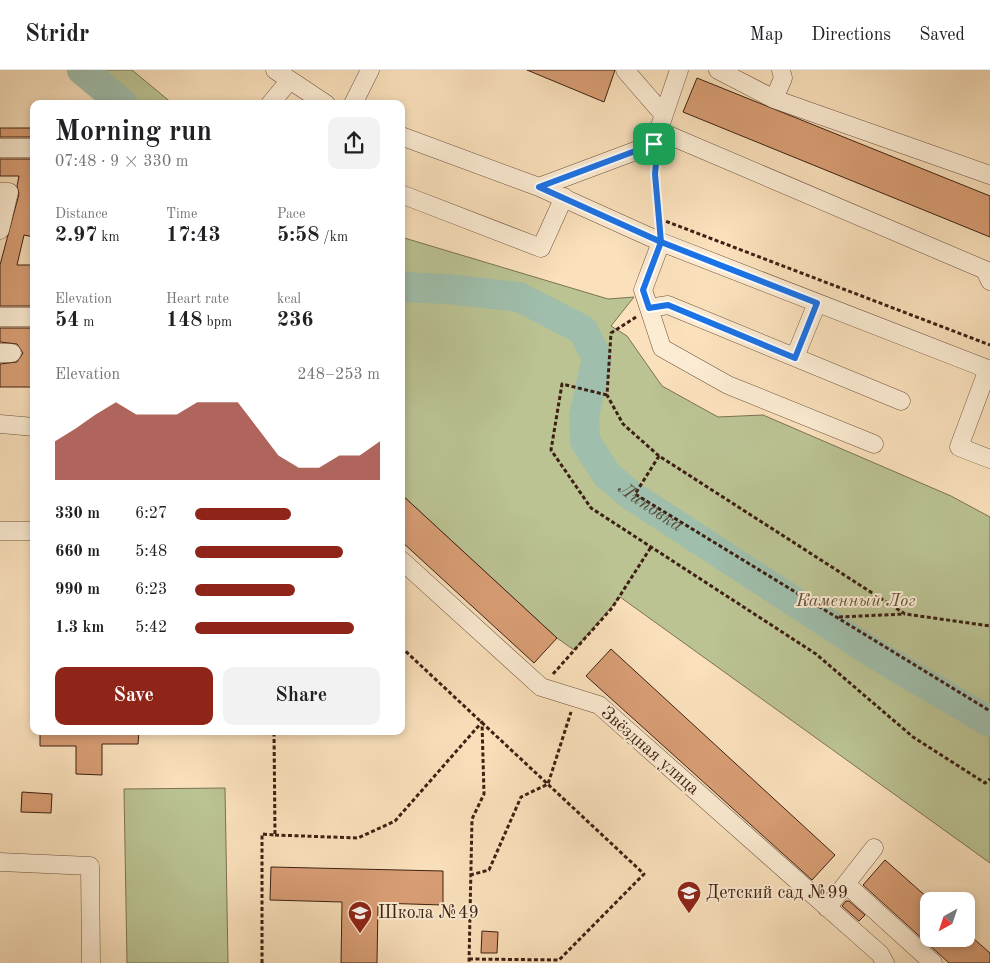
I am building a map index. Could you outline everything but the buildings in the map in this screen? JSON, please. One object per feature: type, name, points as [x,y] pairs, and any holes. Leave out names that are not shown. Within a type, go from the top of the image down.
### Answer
[{"type":"street","points":[[355,100],[370,70]]},
{"type":"street","points":[[625,70],[661,123],[985,270],[990,282]]},
{"type":"street","points":[[539,187],[654,144],[679,70]]},
{"type":"street","points":[[718,70],[774,99],[990,175]]},
{"type":"street","points":[[774,99],[783,78],[781,70]]},
{"type":"street","points":[[271,100],[279,73],[320,100]]},
{"type":"street","points":[[405,137],[539,187],[661,242],[989,369],[959,446],[990,459]]},
{"type":"street","points":[[0,148],[30,148]]},
{"type":"street","points":[[0,192],[9,192],[0,230]]},
{"type":"street","points":[[405,196],[541,248],[564,197]]},
{"type":"street","points":[[661,242],[643,290],[662,348],[728,386],[874,444]]},
{"type":"street","points":[[795,358],[817,303]]},
{"type":"street","points":[[649,308],[668,305],[901,401]]},
{"type":"street","points":[[0,317],[30,317]]},
{"type":"street","points":[[0,424],[30,427]]},
{"type":"street","points":[[0,531],[30,531]]},
{"type":"street","name":"Звёздная улица","points":[[405,564],[541,687],[599,705],[880,954],[886,963]]},
{"type":"street","points":[[827,908],[874,848]]},
{"type":"street","points":[[0,862],[90,866],[91,963]]},
{"type":"street","points":[[846,884],[934,963]]},
{"type":"path","points":[[661,123],[655,174],[661,242]]},
{"type":"path","points":[[660,220],[990,346]]},
{"type":"path","points":[[649,308],[611,333],[607,395],[623,424],[659,456],[906,614]]},
{"type":"path","points":[[607,395],[562,384],[551,450],[591,508],[816,654],[913,737],[985,783],[990,779]]},
{"type":"path","points":[[659,456],[635,494],[990,711]]},
{"type":"path","points":[[541,687],[612,608],[651,547]]},
{"type":"path","points":[[838,618],[906,614],[990,626]]},
{"type":"path","points":[[405,651],[482,722],[644,874],[559,960],[469,961],[472,819],[484,794],[482,722]]},
{"type":"path","points":[[470,875],[489,870],[521,797],[548,784],[575,697]]},
{"type":"path","points":[[262,963],[262,834],[358,838],[395,821],[482,722]]},
{"type":"path","points":[[274,735],[275,835]]},
{"type":"green space","points":[[82,70],[132,70],[168,100],[121,100]]},
{"type":"green space","name":"Каменный Лог","points":[[405,238],[608,299],[634,297],[611,326],[627,336],[662,386],[718,417],[763,415],[951,496],[990,517],[990,863],[620,597],[574,650],[557,638],[405,498]]},
{"type":"green space","points":[[225,788],[228,963],[127,963],[124,789]]},
{"type":"waterway","name":"Липовка","points":[[82,70],[118,100]]},
{"type":"waterway","name":"Липовка","points":[[405,287],[448,289],[519,297],[583,330],[597,358],[584,416],[585,441],[607,475],[632,496],[878,656],[990,722]]},
{"type":"place","name":"Детский сад №99","points":[[689,914]]},
{"type":"place","name":"Школа №49","points":[[360,934]]},
{"type":"route","points":[[654,144],[539,187],[661,242],[817,303],[795,358],[668,305],[649,308],[643,290],[661,242],[655,174],[659,131],[654,144]]}]
